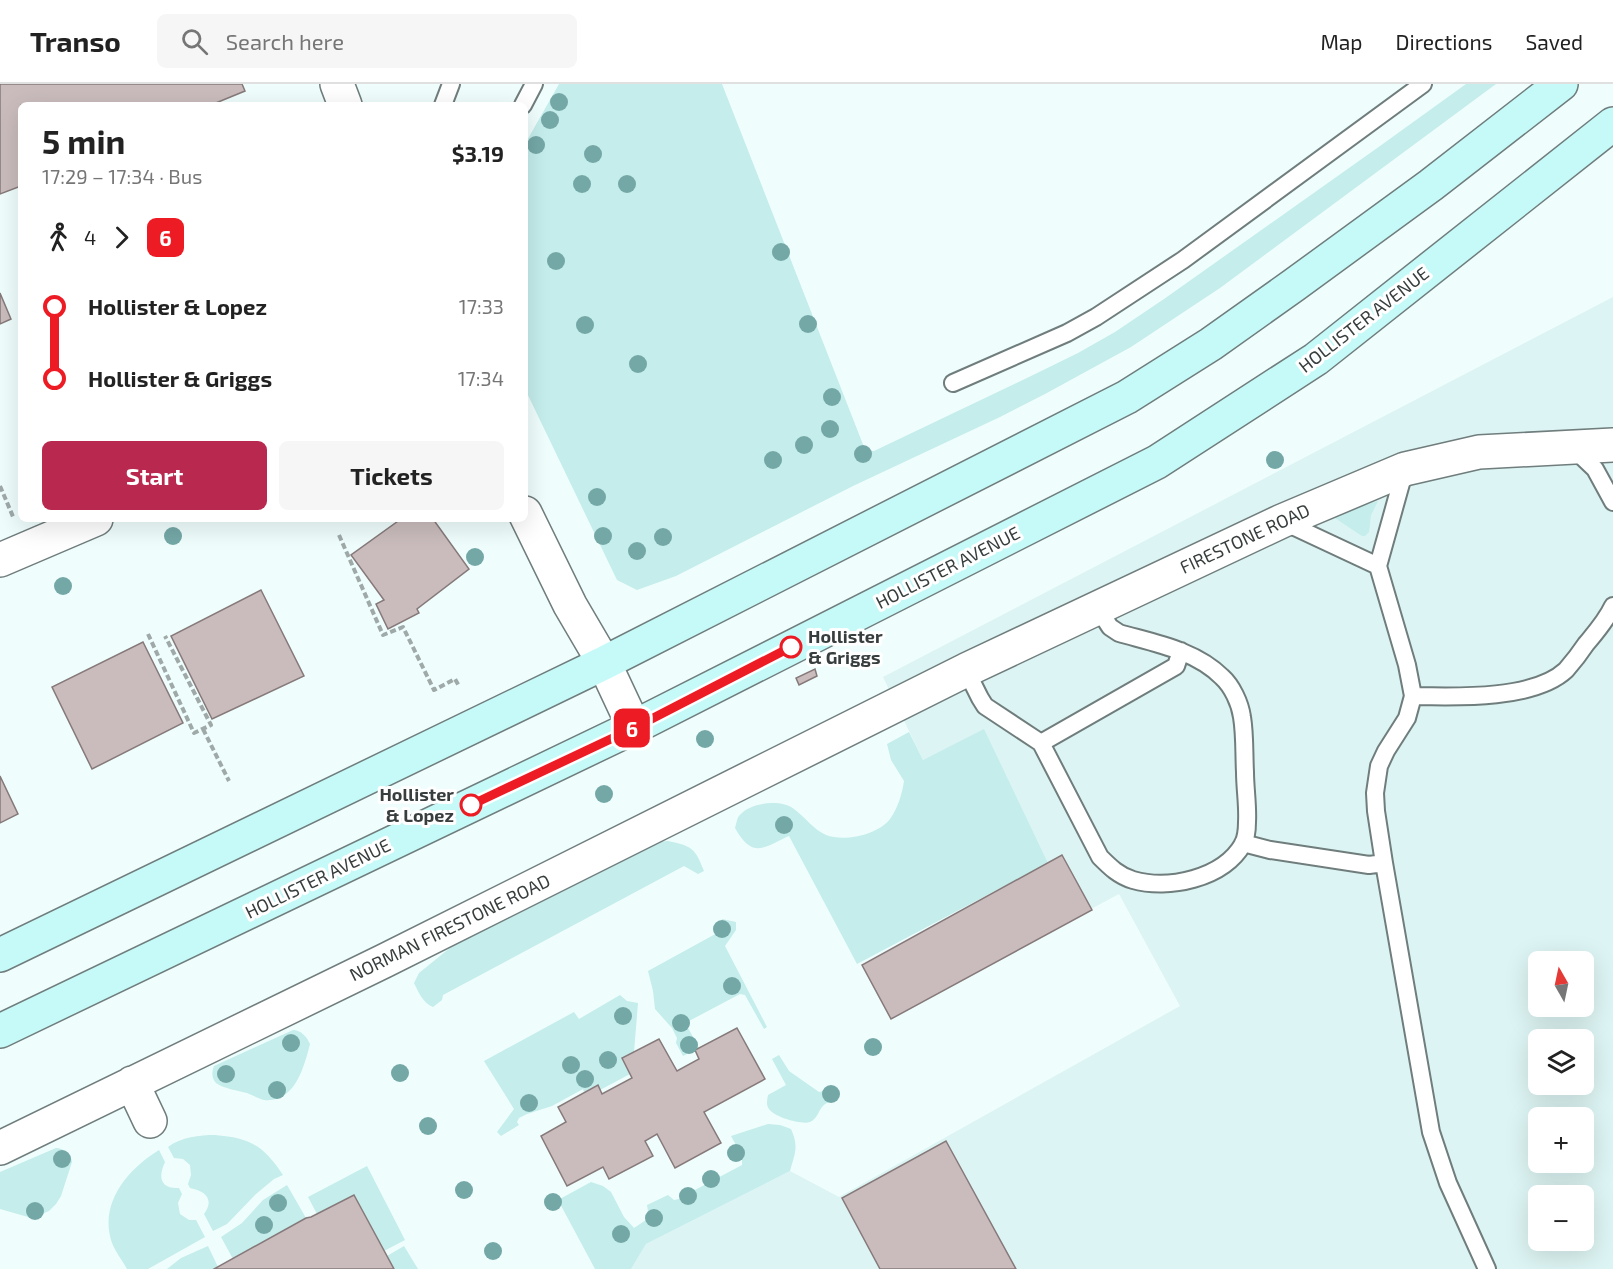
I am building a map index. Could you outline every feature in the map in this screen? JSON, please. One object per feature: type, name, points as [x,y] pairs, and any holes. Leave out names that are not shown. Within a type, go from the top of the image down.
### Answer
[{"type":"main road","points":[[0,956],[604,663],[1127,397],[1211,344],[1294,285],[1431,185],[1561,84]]},
{"type":"main road","name":"HOLLISTER AVENUE","points":[[0,1031],[634,728],[1157,462],[1316,359],[1613,124]]},
{"type":"street","points":[[337,84],[344,102]]},
{"type":"street","name":"FIRESTONE ROAD","points":[[898,704],[1282,521],[1405,469],[1479,452],[1613,445]]},
{"type":"street","points":[[528,519],[570,605],[604,663],[634,728]]},
{"type":"street","points":[[0,560],[89,522]]},
{"type":"street","name":"NORMAN FIRESTONE ROAD","points":[[0,1148],[384,961],[898,704]]},
{"type":"street","points":[[132,1083],[150,1121]]},
{"type":"lane","points":[[443,102],[451,84]]},
{"type":"lane","points":[[525,102],[534,84]]},
{"type":"lane","points":[[953,383],[1096,318],[1183,260],[1423,84]]},
{"type":"lane","points":[[1572,446],[1595,469],[1613,502]]},
{"type":"lane","points":[[1405,469],[1378,566],[1407,665],[1413,696],[1407,718],[1379,766],[1375,793],[1376,811],[1431,1132],[1448,1183],[1488,1269]]},
{"type":"lane","points":[[1282,521],[1378,566]]},
{"type":"lane","points":[[1413,696],[1451,697],[1500,694],[1539,686],[1565,671],[1606,620],[1613,606]]},
{"type":"lane","points":[[966,670],[986,706],[1041,743],[1100,857],[1113,871],[1132,880],[1153,884],[1178,883],[1215,870],[1232,858],[1243,843],[1247,822],[1242,716],[1235,696],[1224,678],[1194,656],[1119,633],[1110,627],[1098,607]]},
{"type":"lane","points":[[1041,743],[1176,666],[1180,651]]},
{"type":"lane","points":[[1243,843],[1369,865],[1384,863]]},
{"type":"path","points":[[0,486],[15,519]]},
{"type":"path","points":[[339,535],[383,635],[403,627],[434,690],[455,679],[459,686]]},
{"type":"path","points":[[148,634],[194,733],[211,725],[165,636]]},
{"type":"path","points":[[203,729],[229,781]]},
{"type":"shaded area","points":[[559,84],[722,84],[864,447],[868,451],[874,451],[1078,353],[1115,332],[1466,84],[1496,84],[1220,288],[1131,347],[1000,417],[853,486],[676,576],[637,590],[617,580],[528,395],[528,139]]},
{"type":"shaded area","points":[[1613,297],[1613,1269],[631,1269],[646,1244],[790,1171],[839,1197],[1180,1006],[1119,894],[1091,909],[1061,855],[1048,863],[984,730],[923,760],[883,677]]},
{"type":"shaded area","points":[[1378,501],[1371,515],[1369,532],[1365,536],[1335,518],[1355,508]]},
{"type":"shaded area","points":[[984,729],[1048,863],[857,964],[789,836],[759,848],[748,844],[735,828],[738,817],[744,811],[758,805],[774,803],[794,809],[826,835],[842,838],[869,833],[885,825],[901,796],[904,781],[891,760],[887,744],[909,732],[923,760]]},
{"type":"shaded area","points":[[668,841],[692,849],[704,871],[698,874],[684,866],[443,995],[442,1000],[433,1007],[422,997],[414,983],[419,973],[461,939],[657,842]]},
{"type":"shaded area","points":[[722,919],[736,922],[736,930],[725,946],[767,1027],[764,1029],[745,995],[740,994],[689,1021],[687,1026],[699,1048],[683,1056],[672,1028],[655,1009],[648,971],[719,932]]},
{"type":"shaded area","points":[[620,995],[627,1001],[638,1003],[634,1052],[622,1058],[630,1074],[600,1090],[598,1086],[584,1092],[583,1089],[552,1106],[527,1114],[519,1118],[517,1122],[519,1125],[501,1136],[497,1132],[514,1109],[484,1061],[574,1012],[579,1019]]},
{"type":"shaded area","points":[[293,1030],[303,1034],[310,1044],[301,1073],[291,1090],[283,1096],[264,1100],[222,1086],[214,1081],[212,1074],[214,1066]]},
{"type":"shaded area","points":[[779,1055],[789,1071],[819,1092],[833,1089],[839,1097],[824,1105],[810,1122],[788,1120],[776,1115],[768,1107],[768,1095],[786,1085],[772,1059]]},
{"type":"shaded area","points":[[768,1124],[791,1129],[796,1145],[790,1171],[646,1244],[631,1269],[595,1269],[558,1200],[591,1182],[603,1186],[611,1192],[624,1217],[634,1228],[649,1218],[647,1205],[668,1195],[674,1200],[684,1198],[688,1200],[693,1191],[742,1165],[742,1156],[731,1136]]},
{"type":"shaded area","points":[[215,1135],[238,1138],[255,1145],[269,1157],[283,1175],[274,1179],[256,1194],[227,1224],[213,1231],[204,1214],[209,1204],[207,1196],[190,1188],[188,1184],[191,1175],[190,1165],[183,1159],[174,1158],[168,1147],[185,1139]]},
{"type":"shaded area","points":[[56,1148],[66,1152],[72,1162],[61,1196],[56,1204],[49,1211],[28,1217],[0,1209],[0,1172]]},
{"type":"shaded area","points":[[159,1150],[165,1162],[162,1181],[168,1186],[179,1188],[182,1194],[178,1203],[180,1214],[189,1220],[196,1220],[205,1237],[148,1269],[127,1269],[111,1240],[109,1226],[113,1200],[127,1177]]},
{"type":"shaded area","points":[[367,1166],[405,1240],[384,1251],[354,1195],[317,1214],[308,1197]]},
{"type":"shaded area","points":[[287,1185],[306,1218],[233,1259],[221,1237],[242,1223],[263,1200]]},
{"type":"shaded area","points":[[208,1246],[218,1267],[214,1269],[167,1269],[181,1258]]},
{"type":"shaded area","points":[[404,1246],[418,1269],[394,1269],[387,1256]]},
{"type":"building","points":[[0,84],[242,84],[245,91],[218,102],[18,102],[18,187],[0,194]]},
{"type":"building","points":[[0,293],[11,319],[0,324]]},
{"type":"building","points":[[397,522],[435,522],[469,569],[417,609],[419,613],[388,629],[376,604],[384,600],[351,555]]},
{"type":"building","points":[[261,590],[304,676],[212,719],[171,636]]},
{"type":"building","points":[[143,642],[183,723],[92,769],[52,687]]},
{"type":"building","points":[[815,669],[817,676],[799,685],[796,678]]},
{"type":"building","points":[[0,776],[18,814],[0,823]]},
{"type":"building","points":[[1062,855],[1092,910],[891,1019],[862,965]]},
{"type":"building","points":[[737,1028],[765,1079],[704,1112],[721,1143],[675,1168],[657,1134],[645,1141],[653,1156],[609,1179],[603,1167],[567,1186],[541,1136],[566,1122],[558,1107],[598,1085],[602,1094],[632,1078],[622,1058],[659,1039],[677,1071],[699,1059],[695,1050]]},
{"type":"building","points":[[946,1141],[1016,1269],[880,1269],[842,1198]]},
{"type":"building","points":[[354,1195],[394,1269],[214,1269],[306,1218]]},
{"type":"bus line","name":"6","points":[[471,805],[634,728],[791,647]]},
{"type":"place","name":"Hollister & Griggs","points":[[791,647]]},
{"type":"place","name":"Hollister & Lopez","points":[[471,805]]}]
